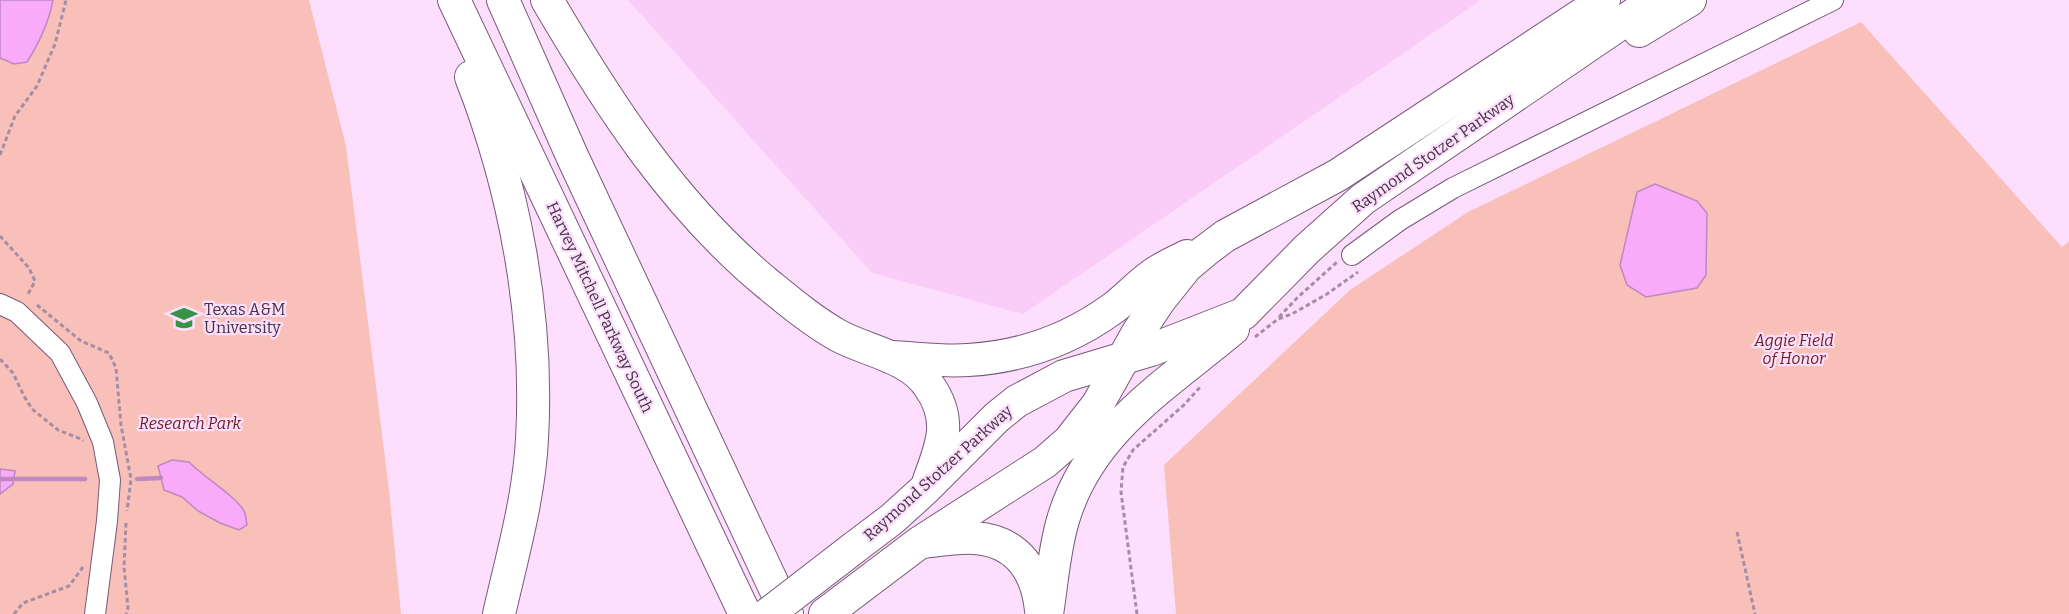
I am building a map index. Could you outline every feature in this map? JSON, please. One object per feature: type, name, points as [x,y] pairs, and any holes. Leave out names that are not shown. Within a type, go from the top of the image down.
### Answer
[{"type":"highway","points":[[441,0],[476,89],[500,160],[516,231],[529,329],[533,387],[532,440],[525,494],[499,614]]},
{"type":"highway","name":"Harvey Mitchell Parkway South","points":[[454,0],[746,614]]},
{"type":"highway","points":[[503,0],[583,180],[787,614]]},
{"type":"highway","points":[[547,0],[595,81],[640,147],[686,204],[728,249],[768,285],[810,317],[838,335],[868,350],[890,357],[920,376],[928,384],[938,400],[943,417],[944,434],[925,489]]},
{"type":"highway","name":"Raymond Stotzer Parkway","points":[[825,614],[919,543],[1045,462],[1069,441],[1098,404],[1123,358],[1159,301],[1186,267],[1225,236],[1338,176],[1604,0]]},
{"type":"highway","name":"Raymond Stotzer Parkway","points":[[768,614],[892,519],[997,417],[1017,401],[1042,386],[1065,376],[1123,358],[1248,327],[1307,249],[1363,199],[1655,0]]},
{"type":"highway","points":[[1437,148],[1466,140],[1568,73],[1690,0]]},
{"type":"highway","points":[[890,357],[966,360],[1000,357],[1055,342],[1112,309],[1153,274],[1225,236]]},
{"type":"highway","points":[[1047,614],[1063,519],[1084,472],[1102,444],[1121,422],[1150,395],[1233,329],[1248,327]]},
{"type":"highway","points":[[919,543],[976,538],[1009,548],[1030,569],[1037,582],[1042,614]]},
{"type":"street","points":[[1357,262],[1400,220],[1453,188],[1833,0]]},
{"type":"street","points":[[0,304],[17,312],[60,352],[87,403],[103,442],[110,480],[95,614]]},
{"type":"path","points":[[0,155],[15,116],[37,86],[55,44],[66,0]]},
{"type":"path","points":[[0,236],[29,268],[34,281],[27,296]]},
{"type":"path","points":[[1278,318],[1297,297],[1334,264],[1357,262]]},
{"type":"path","points":[[1248,327],[1292,314],[1327,294],[1357,262]]},
{"type":"path","points":[[0,359],[13,373],[32,409],[58,430],[81,439],[85,445]]},
{"type":"path","points":[[1137,614],[1121,492],[1123,467],[1132,450],[1185,404],[1204,383]]},
{"type":"path","points":[[1737,532],[1755,614]]},
{"type":"path","points":[[14,614],[23,603],[69,586],[83,567],[86,558]]},
{"type":"shaded area","points":[[0,0],[53,0],[43,32],[27,62],[14,64],[0,58]]},
{"type":"shaded area","points":[[628,0],[1481,0],[1023,314],[872,273]]},
{"type":"shaded area","points":[[1655,184],[1697,201],[1707,213],[1706,275],[1697,288],[1646,297],[1627,285],[1620,265],[1637,192]]},
{"type":"shaded area","points":[[172,460],[189,462],[227,493],[244,511],[247,525],[239,530],[220,523],[198,511],[182,497],[164,490],[158,466]]},
{"type":"shaded area","points":[[0,469],[15,471],[13,484],[0,494]]},
{"type":"green space","name":"Research Park","points":[[0,0],[309,0],[346,146],[389,490],[401,614],[0,614]]},
{"type":"green space","name":"Aggie Field of Honor","points":[[1861,22],[2062,247],[2069,241],[2069,614],[1176,614],[1164,465],[1350,290],[1468,212]]},
{"type":"waterway","points":[[137,479],[161,478]]},
{"type":"waterway","points":[[0,479],[85,479]]},
{"type":"place","name":"Texas A&M University","points":[[184,318]]}]
